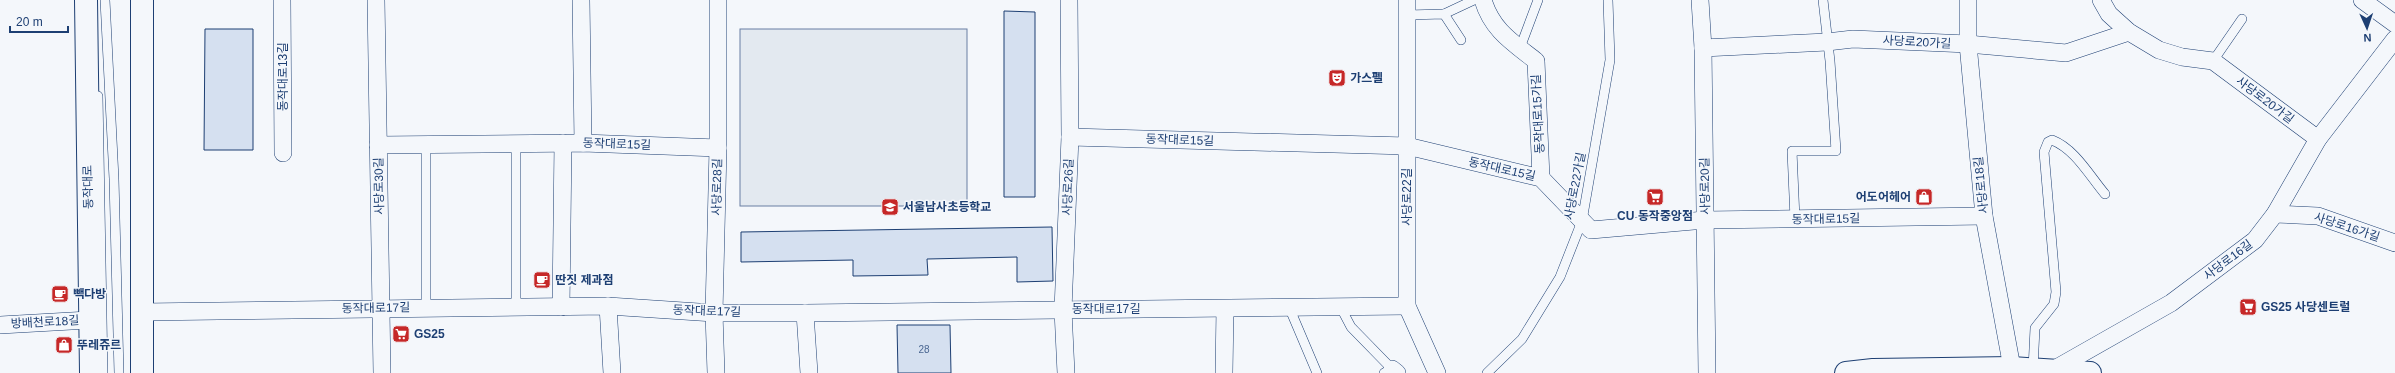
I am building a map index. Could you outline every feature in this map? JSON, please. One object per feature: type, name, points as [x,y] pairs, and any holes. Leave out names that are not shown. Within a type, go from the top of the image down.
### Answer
[{"type":"main road","name":"동작대로","points":[[86,0],[91,373]]},
{"type":"main road","points":[[142,0],[142,373]]},
{"type":"main road","points":[[1846,373],[1873,370],[2028,370],[2090,373]]},
{"type":"street","name":"동작대로13길","points":[[282,0],[283,153]]},
{"type":"street","name":"사당로30길","points":[[376,0],[382,373]]},
{"type":"street","points":[[581,0],[583,143]]},
{"type":"street","name":"사당로28길","points":[[716,373],[714,313],[718,148],[718,0]]},
{"type":"street","name":"사당로26길","points":[[1066,373],[1063,310],[1070,137],[1069,0]]},
{"type":"street","name":"동작대로15가길","points":[[1483,0],[1488,16],[1504,36],[1536,61],[1541,178]]},
{"type":"street","name":"사당로20길","points":[[1700,0],[1703,48],[1707,373]]},
{"type":"street","name":"사당로18길","points":[[1968,0],[1968,44],[1984,216],[2028,370]]},
{"type":"street","name":"사당로20가길","points":[[2101,0],[2109,14],[2129,32],[2159,50],[2182,57],[2213,61],[2318,139]]},
{"type":"street","points":[[2362,0],[2395,24]]},
{"type":"street","name":"사당로22길","points":[[1407,8],[1407,306],[1437,373]]},
{"type":"street","name":"사당로20가길","points":[[1703,48],[1827,42],[1853,39],[1968,44],[2066,53],[2129,32]]},
{"type":"street","name":"사당로16길","points":[[2028,370],[2171,303],[2255,240],[2275,214],[2318,139],[2395,39]]},
{"type":"street","name":"동작대로15길","points":[[1070,137],[1407,146],[1541,178],[1591,230],[1705,220],[1984,216]]},
{"type":"street","points":[[561,307],[563,143]]},
{"type":"street","name":"동작대로15길","points":[[378,145],[583,143],[718,148]]},
{"type":"street","name":"사당로16가길","points":[[2275,214],[2318,216],[2395,244]]},
{"type":"street","name":"동작대로17길","points":[[143,312],[516,306],[608,306],[714,313],[1225,309],[1289,307],[1341,308],[1407,306]]},
{"type":"street","points":[[608,306],[612,373]]},
{"type":"street","points":[[1224,373],[1225,309]]},
{"type":"street","points":[[805,313],[809,373]]},
{"type":"street","name":"방배천로18길","points":[[0,325],[90,320]]},
{"type":"lane","points":[[95,0],[97,40]]},
{"type":"lane","points":[[105,0],[114,179],[119,373]]},
{"type":"lane","points":[[1461,40],[1444,14],[1474,0]]},
{"type":"lane","points":[[1520,48],[1538,0]]},
{"type":"lane","name":"사당로22가길","points":[[1487,373],[1522,338],[1560,277],[1582,221],[1610,60],[1608,0]]},
{"type":"lane","points":[[1795,219],[1792,151],[1836,151],[1823,0]]},
{"type":"lane","name":"사당로22길","points":[[1407,8],[1444,14]]},
{"type":"lane","points":[[2213,61],[2242,19]]},
{"type":"lane","name":"동작대로","points":[[98,83],[103,373]]},
{"type":"lane","points":[[2028,370],[2035,328],[2054,304],[2056,292],[2044,152],[2048,142],[2052,140],[2061,144],[2075,157],[2104,194]]},
{"type":"lane","points":[[516,143],[516,306]]},
{"type":"lane","points":[[426,144],[426,308]]},
{"type":"lane","points":[[1289,307],[1317,373]]},
{"type":"lane","points":[[1341,308],[1351,327],[1391,372]]},
{"type":"shaded area","points":[[740,29],[967,29],[967,206],[740,206]]},
{"type":"building","points":[[1004,11],[1035,12],[1035,197],[1004,197]]},
{"type":"building","points":[[205,29],[253,29],[253,150],[204,150]]},
{"type":"building","points":[[1052,227],[1053,281],[1017,282],[1017,257],[927,259],[928,275],[853,276],[853,260],[741,262],[741,232]]},
{"type":"building","points":[[897,325],[950,325],[951,373],[898,373]]},
{"type":"place","name":"가스펠","points":[[1337,78]]},
{"type":"place","name":"CU 동작중앙점","points":[[1655,197]]},
{"type":"place","name":"어도어헤어","points":[[1924,197]]},
{"type":"place","name":"서울남사초등학교","points":[[890,207]]},
{"type":"place","name":"딴짓 제과점","points":[[542,280]]},
{"type":"place","name":"빽다방","points":[[60,294]]},
{"type":"place","name":"GS25 사당센트럴","points":[[2248,307]]},
{"type":"place","name":"GS25","points":[[401,334]]},
{"type":"place","name":"뚜레쥬르","points":[[64,345]]}]
